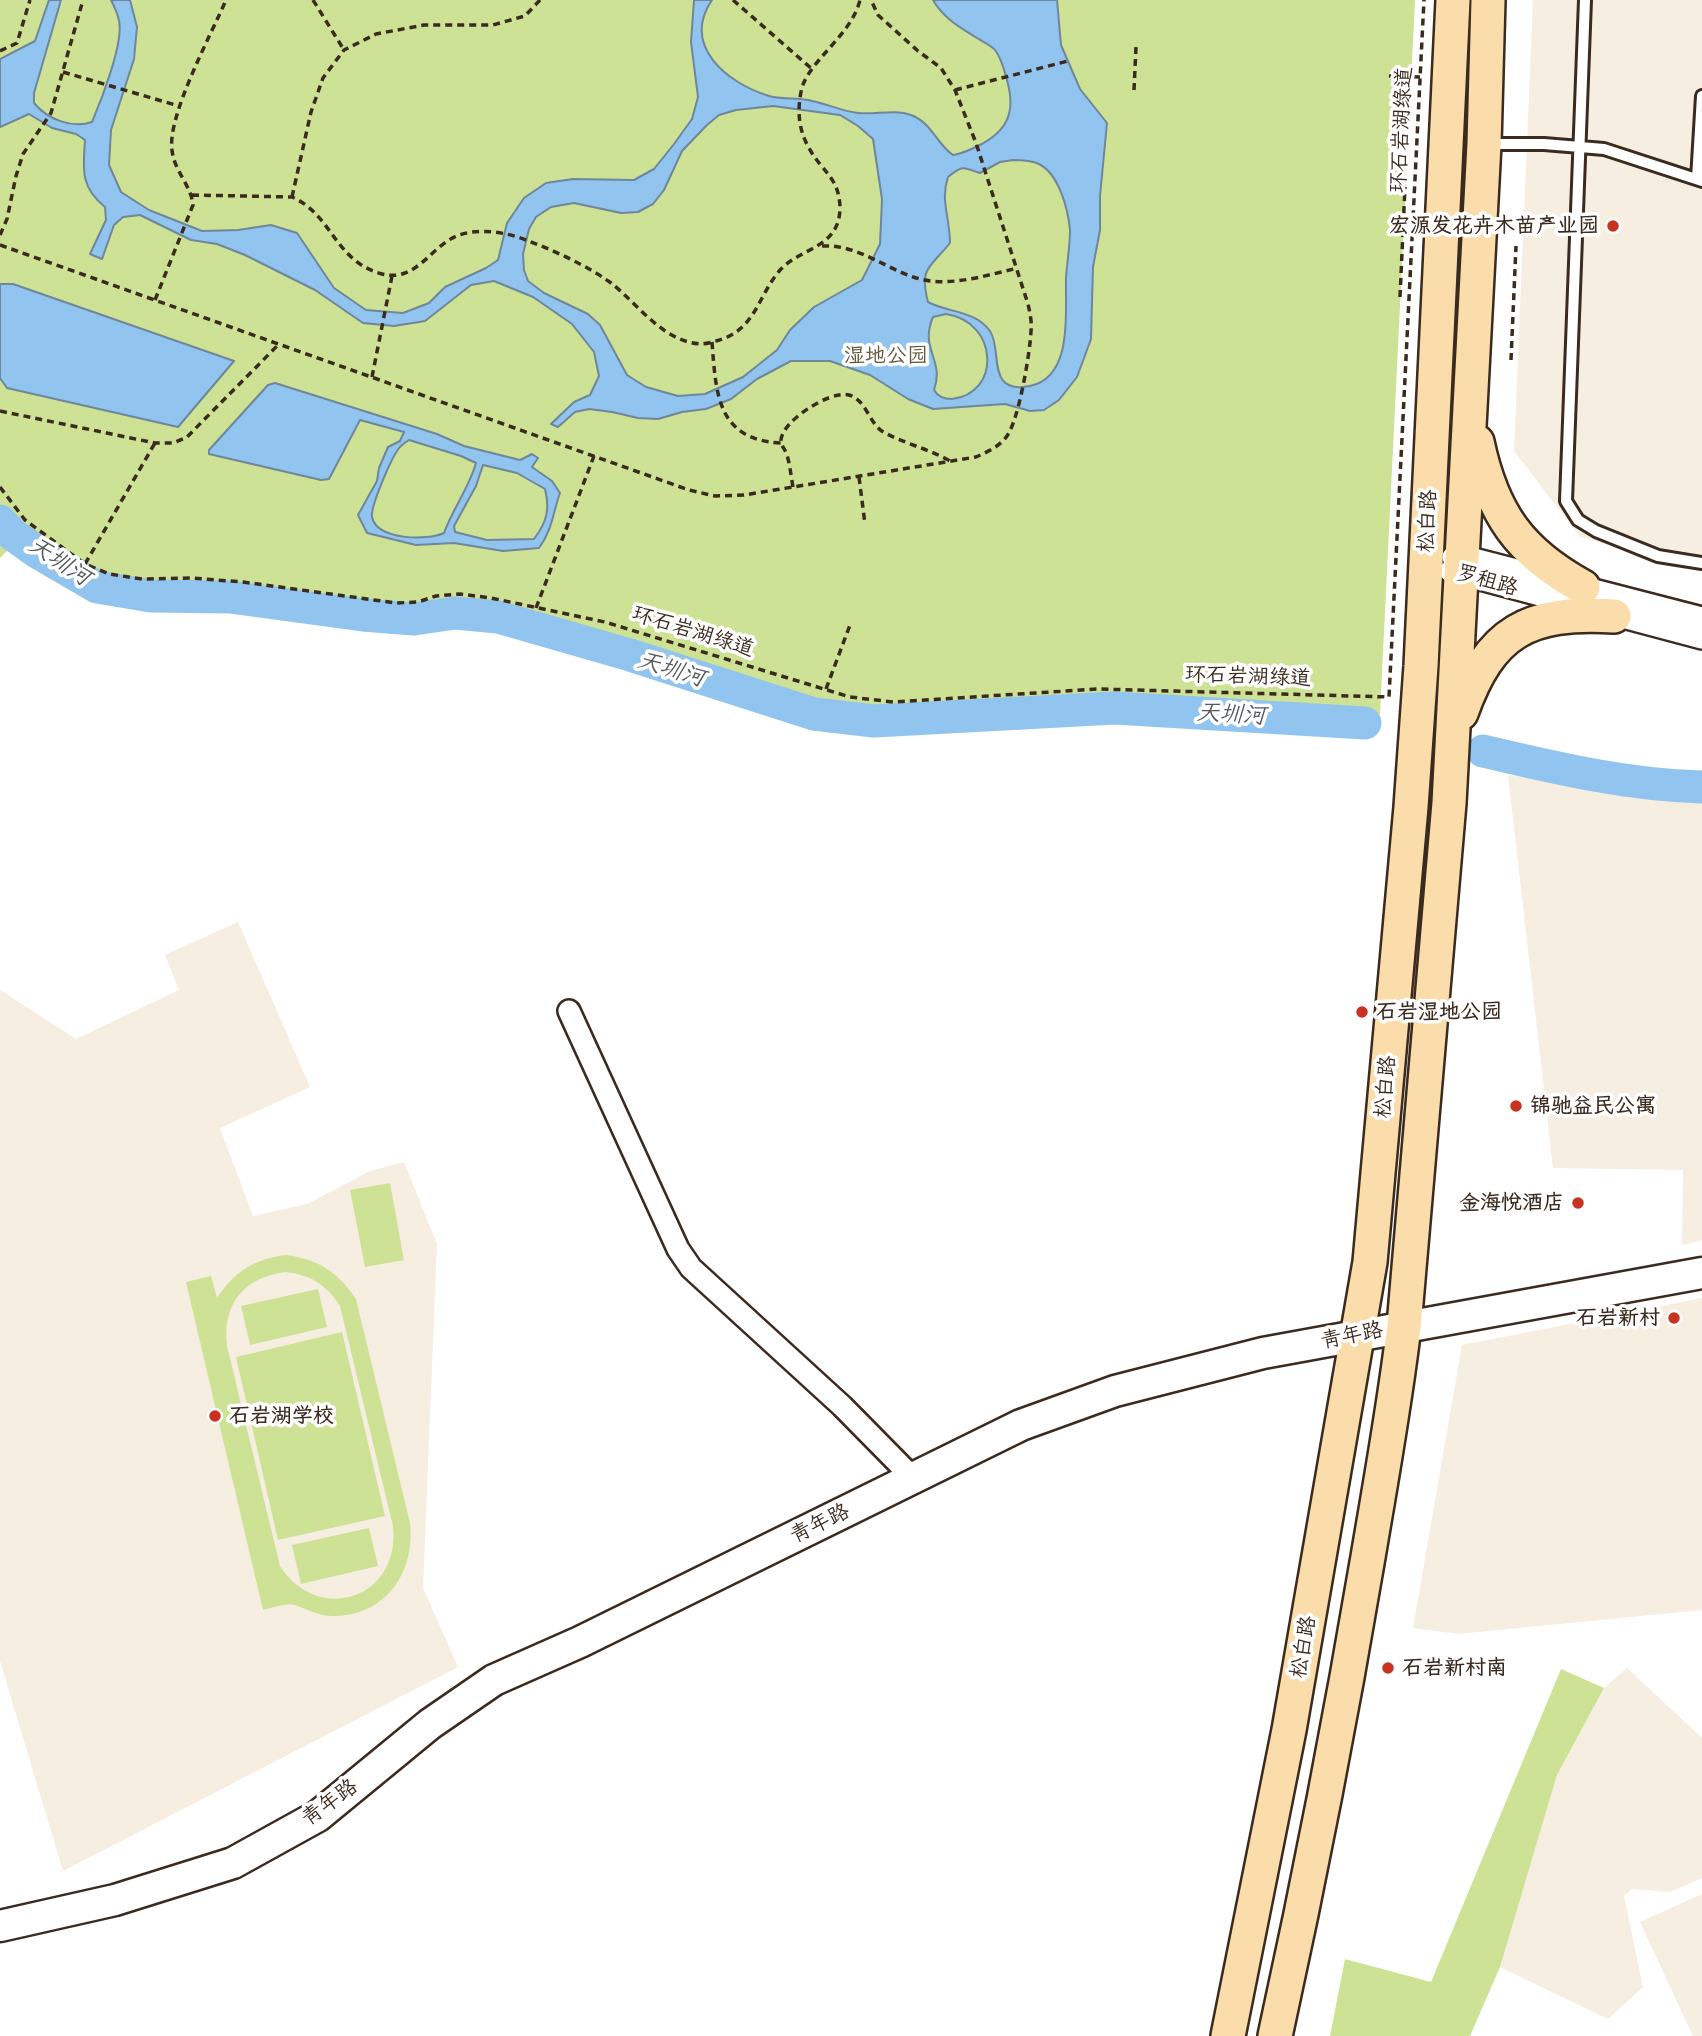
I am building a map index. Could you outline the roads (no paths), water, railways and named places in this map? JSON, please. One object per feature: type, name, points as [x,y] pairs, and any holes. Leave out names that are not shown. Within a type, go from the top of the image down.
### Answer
[{"type":"main road","name":"松白路","points":[[1228,2027],[1289,1730],[1370,1262],[1407,859],[1426,561],[1453,0]]},
{"type":"main road","name":"松白路","points":[[1275,2036],[1306,1895],[1353,1644],[1398,1383],[1404,1326],[1432,1016],[1451,746],[1484,144],[1489,0]]},
{"type":"main road","points":[[1470,402],[1487,478],[1497,507],[1507,524],[1549,566],[1583,587]]},
{"type":"main road","points":[[1451,746],[1472,688],[1481,669],[1500,642],[1531,624],[1551,618],[1614,615]]},
{"type":"street","name":"罗租路","points":[[1426,561],[1583,587],[1702,618]]},
{"type":"street","name":"罗租路","points":[[1462,566],[1614,615],[1702,639]]},
{"type":"street","points":[[569,1011],[678,1249],[691,1268],[824,1390],[913,1478]]},
{"type":"street","name":"青年路","points":[[0,1926],[115,1900],[233,1863],[318,1816],[430,1724],[494,1680],[580,1642],[1021,1425],[1115,1391],[1263,1353],[1702,1273]]},
{"type":"lane","points":[[1586,0],[1566,501],[1578,520],[1596,531],[1658,556],[1702,563]]},
{"type":"lane","points":[[1484,144],[1604,149],[1700,180],[1702,96]]},
{"type":"water","points":[[49,0],[61,0],[34,93],[34,103],[46,114],[60,121],[76,124],[92,122],[111,72],[120,31],[117,13],[111,0],[130,0],[137,27],[134,59],[111,130],[109,165],[121,192],[149,210],[202,231],[238,230],[271,225],[297,233],[334,288],[366,310],[403,313],[429,303],[445,287],[498,260],[507,223],[524,198],[546,183],[573,179],[634,180],[654,169],[692,119],[698,97],[691,42],[694,0],[712,0],[704,17],[702,33],[705,47],[724,72],[738,82],[769,96],[807,100],[846,111],[898,112],[911,115],[924,123],[953,155],[978,146],[1003,127],[1010,111],[1010,91],[995,50],[953,22],[933,0],[1057,0],[1061,45],[1080,89],[1107,123],[1100,196],[1100,230],[1093,267],[1091,339],[1077,377],[1059,400],[1044,410],[1030,411],[1005,404],[933,409],[908,399],[870,375],[830,361],[791,361],[757,379],[731,399],[706,409],[658,419],[589,409],[575,412],[558,427],[551,424],[574,402],[590,395],[599,376],[594,352],[572,324],[533,297],[494,281],[471,285],[425,321],[394,326],[363,323],[315,290],[245,255],[217,244],[191,240],[140,215],[123,217],[114,225],[102,259],[90,254],[106,220],[105,207],[87,185],[85,140],[76,134],[52,128],[29,114],[0,127],[0,59],[35,41]],"holes":[[[773,106],[840,115],[873,139],[882,199],[880,244],[862,280],[814,307],[790,330],[777,350],[743,377],[705,394],[678,396],[646,387],[627,375],[600,325],[588,314],[544,293],[528,281],[523,254],[529,229],[536,217],[551,207],[574,203],[621,213],[638,212],[653,204],[664,190],[682,151],[719,115],[736,110]],[[1029,161],[1046,169],[1061,193],[1069,222],[1064,341],[1054,370],[1044,380],[1030,386],[1016,387],[1001,378],[994,339],[984,324],[969,315],[928,302],[926,290],[928,269],[950,243],[945,201],[948,177],[964,168],[980,173],[1000,162]],[[946,314],[963,320],[976,330],[984,343],[986,372],[979,385],[968,394],[947,399],[934,390],[937,370],[929,338],[933,317]]]},
{"type":"water","points":[[0,284],[13,284],[234,361],[178,427],[7,388],[0,378]]},
{"type":"water","points":[[275,383],[437,434],[464,446],[520,460],[532,454],[538,458],[532,467],[552,481],[560,493],[543,542],[539,548],[503,551],[454,543],[416,545],[367,533],[358,515],[377,481],[388,447],[400,441],[404,432],[360,420],[329,479],[321,480],[209,454],[209,450],[268,385]],"holes":[[[409,440],[476,463],[444,533],[436,536],[415,538],[392,534],[376,525],[372,517],[377,494],[390,464],[399,448]],[[483,465],[517,473],[545,489],[546,515],[534,539],[487,540],[455,532],[454,526],[476,486]]]},
{"type":"waterway","name":"天圳河","points":[[0,521],[12,534],[37,552],[97,587],[151,596],[230,597],[414,619],[455,613],[498,617],[630,655],[814,714],[874,721],[1115,708],[1365,723]]},
{"type":"waterway","name":"天圳河","points":[[1483,751],[1619,779],[1702,787]]},
{"type":"place","name":"宏源发花卉木苗产业园","points":[[1613,226]]},
{"type":"place","name":"石岩湿地公园","points":[[1362,1012]]},
{"type":"place","name":"锦驰益民公寓","points":[[1516,1106]]},
{"type":"place","name":"金海悦酒店","points":[[1578,1203]]},
{"type":"place","name":"石岩新村","points":[[1674,1318]]},
{"type":"place","name":"石岩湖学校","points":[[215,1416]]},
{"type":"place","name":"石岩新村南","points":[[1388,1668]]},
{"type":"park label","name":"湿地公园","points":[[886,356]]}]
